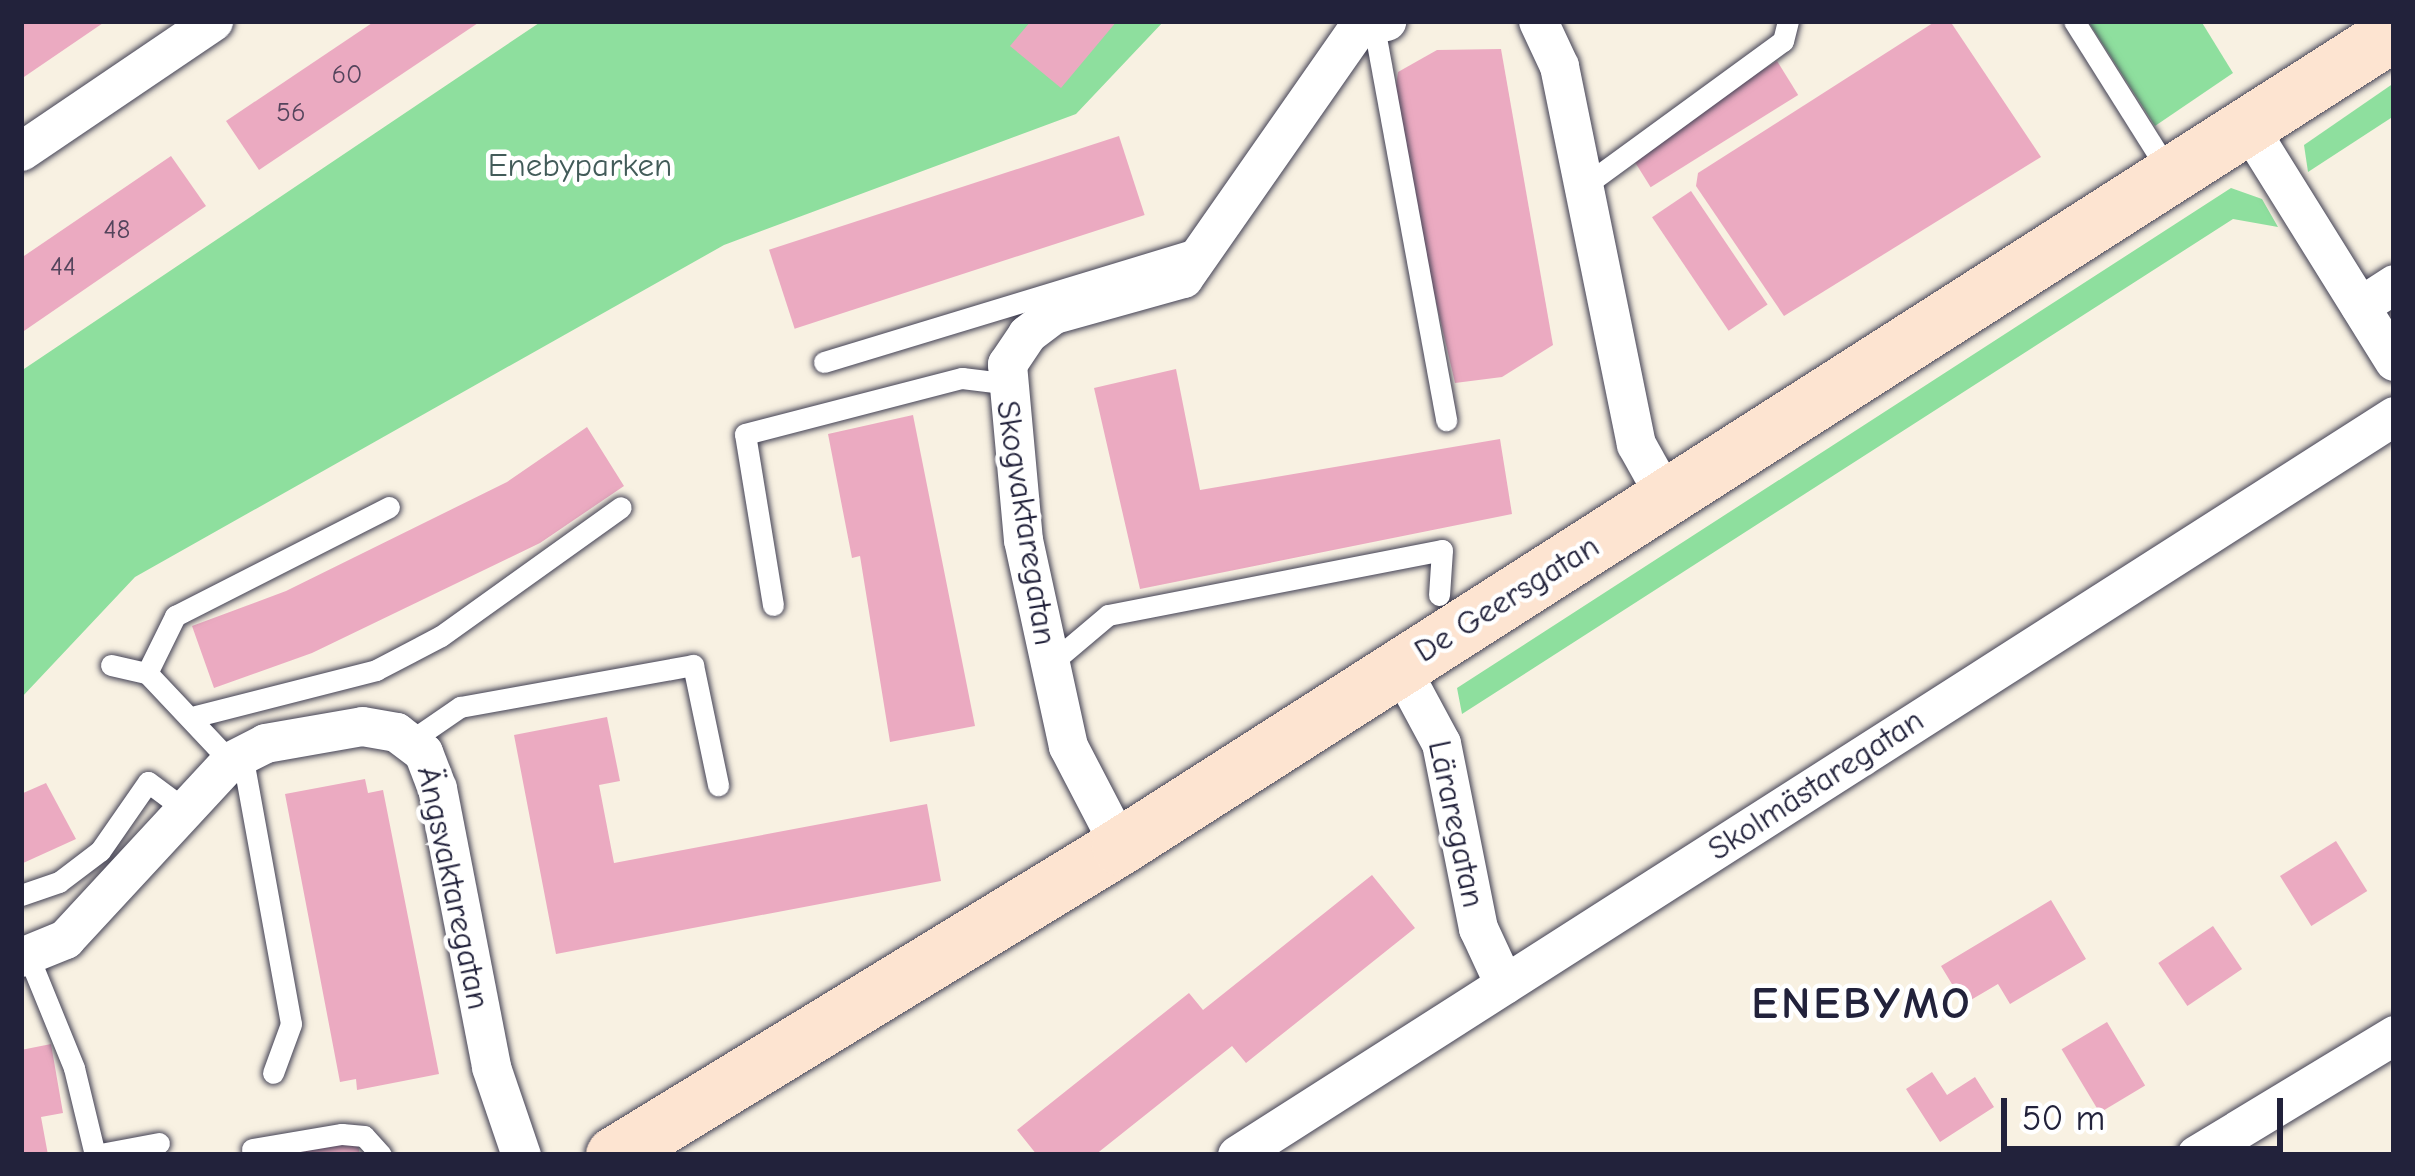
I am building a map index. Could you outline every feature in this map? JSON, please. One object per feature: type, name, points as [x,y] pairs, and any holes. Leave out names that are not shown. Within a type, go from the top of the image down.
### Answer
[{"type":"main road","name":"De Geersgatan","points":[[614,1155],[1120,845],[2394,32]]},
{"type":"street","points":[[21,152],[213,21]]},
{"type":"street","points":[[1538,21],[1559,66],[1633,430],[1666,498]]},
{"type":"street","points":[[1038,306],[1183,278],[1358,27],[1378,22]]},
{"type":"street","points":[[2247,125],[2394,361]]},
{"type":"street","points":[[2360,306],[2394,284]]},
{"type":"street","name":"Skogvaktaregatan","points":[[1038,306],[1003,383],[1049,664],[1076,772],[1120,845]]},
{"type":"street","name":"Skolmästaregatan","points":[[1238,1155],[2394,416]]},
{"type":"street","name":"Läraregatan","points":[[1400,667],[1441,743],[1478,928],[1504,984]]},
{"type":"street","name":"Ängsvaktaregatan","points":[[24,956],[65,939],[183,808],[236,758],[265,743],[362,726],[409,742],[423,752],[437,788],[491,1067],[521,1155]]},
{"type":"street","points":[[2196,1155],[2394,1035]]},
{"type":"lane","points":[[1584,186],[1783,41],[1788,21]]},
{"type":"lane","points":[[2074,21],[2171,176]]},
{"type":"lane","points":[[1378,22],[1446,420]]},
{"type":"lane","points":[[824,362],[1038,306]]},
{"type":"lane","points":[[773,605],[745,434],[948,381],[1003,383]]},
{"type":"lane","points":[[147,673],[175,616],[389,507]]},
{"type":"lane","points":[[196,716],[376,670],[441,636],[621,507]]},
{"type":"lane","points":[[1049,664],[1108,615],[1442,550],[1439,595]]},
{"type":"lane","points":[[111,664],[147,673],[236,758],[291,1024],[274,1073]]},
{"type":"lane","points":[[409,742],[460,707],[693,665],[718,785]]},
{"type":"lane","points":[[21,895],[59,883],[100,851],[148,782],[183,808]]},
{"type":"lane","points":[[59,883],[88,916]]},
{"type":"lane","points":[[24,956],[74,1068],[94,1155],[159,1144]]},
{"type":"lane","points":[[252,1149],[342,1134],[364,1136],[381,1155]]},
{"type":"green space","name":"Enebyparken","points":[[542,21],[1164,21],[1076,114],[724,245],[135,577],[21,698],[21,371]]},
{"type":"green space","points":[[2088,21],[2201,21],[2233,73],[2155,126]]},
{"type":"green space","points":[[2394,83],[2394,116],[2308,172],[2304,145]]},
{"type":"green space","points":[[2231,188],[2262,199],[2278,227],[2233,219],[1462,714],[1457,688]]},
{"type":"building","points":[[21,21],[106,21],[21,79]]},
{"type":"building","points":[[375,21],[481,21],[259,170],[226,121]]},
{"type":"building","points":[[1031,21],[1117,21],[1061,88],[1010,46]]},
{"type":"building","points":[[1936,21],[1950,21],[2041,157],[1784,316],[1696,186],[1698,173]]},
{"type":"building","points":[[1501,49],[1553,345],[1502,377],[1455,383],[1407,177],[1396,86],[1398,72],[1437,50]]},
{"type":"building","points":[[1777,61],[1798,95],[1651,187],[1629,153]]},
{"type":"building","points":[[1119,136],[1145,215],[795,329],[769,250]]},
{"type":"building","points":[[171,156],[206,206],[21,333],[21,258]]},
{"type":"building","points":[[1691,191],[1768,305],[1729,331],[1652,217]]},
{"type":"building","points":[[1176,369],[1200,490],[1500,439],[1512,514],[1140,589],[1094,388]]},
{"type":"building","points":[[913,415],[975,726],[890,742],[860,556],[852,558],[828,434]]},
{"type":"building","points":[[587,427],[624,486],[540,543],[312,653],[214,688],[192,626],[286,591],[507,482]]},
{"type":"building","points":[[607,717],[620,781],[599,785],[614,863],[927,804],[941,881],[556,954],[514,735]]},
{"type":"building","points":[[365,779],[368,793],[383,790],[439,1074],[357,1090],[356,1079],[340,1082],[285,794]]},
{"type":"building","points":[[46,783],[76,839],[21,864],[21,794]]},
{"type":"building","points":[[2336,841],[2367,891],[2311,926],[2280,876]]},
{"type":"building","points":[[1372,875],[1415,928],[1246,1063],[1232,1046],[1095,1155],[1037,1155],[1017,1130],[1189,993],[1203,1010]]},
{"type":"building","points":[[2051,900],[2086,959],[2010,1004],[1998,984],[1964,1004],[1941,966]]},
{"type":"building","points":[[2213,926],[2242,969],[2187,1006],[2158,963]]},
{"type":"building","points":[[2107,1022],[2145,1085],[2100,1113],[2062,1049]]},
{"type":"building","points":[[51,1044],[63,1113],[41,1117],[48,1155],[21,1155],[21,1050]]},
{"type":"building","points":[[1932,1072],[1947,1095],[1975,1077],[1994,1107],[1940,1142],[1906,1089]]},
{"type":"building","points":[[357,1140],[360,1155],[289,1155],[289,1153]]},
{"type":"district","name":"ENEBYMO","points":[[1862,1004]]}]
